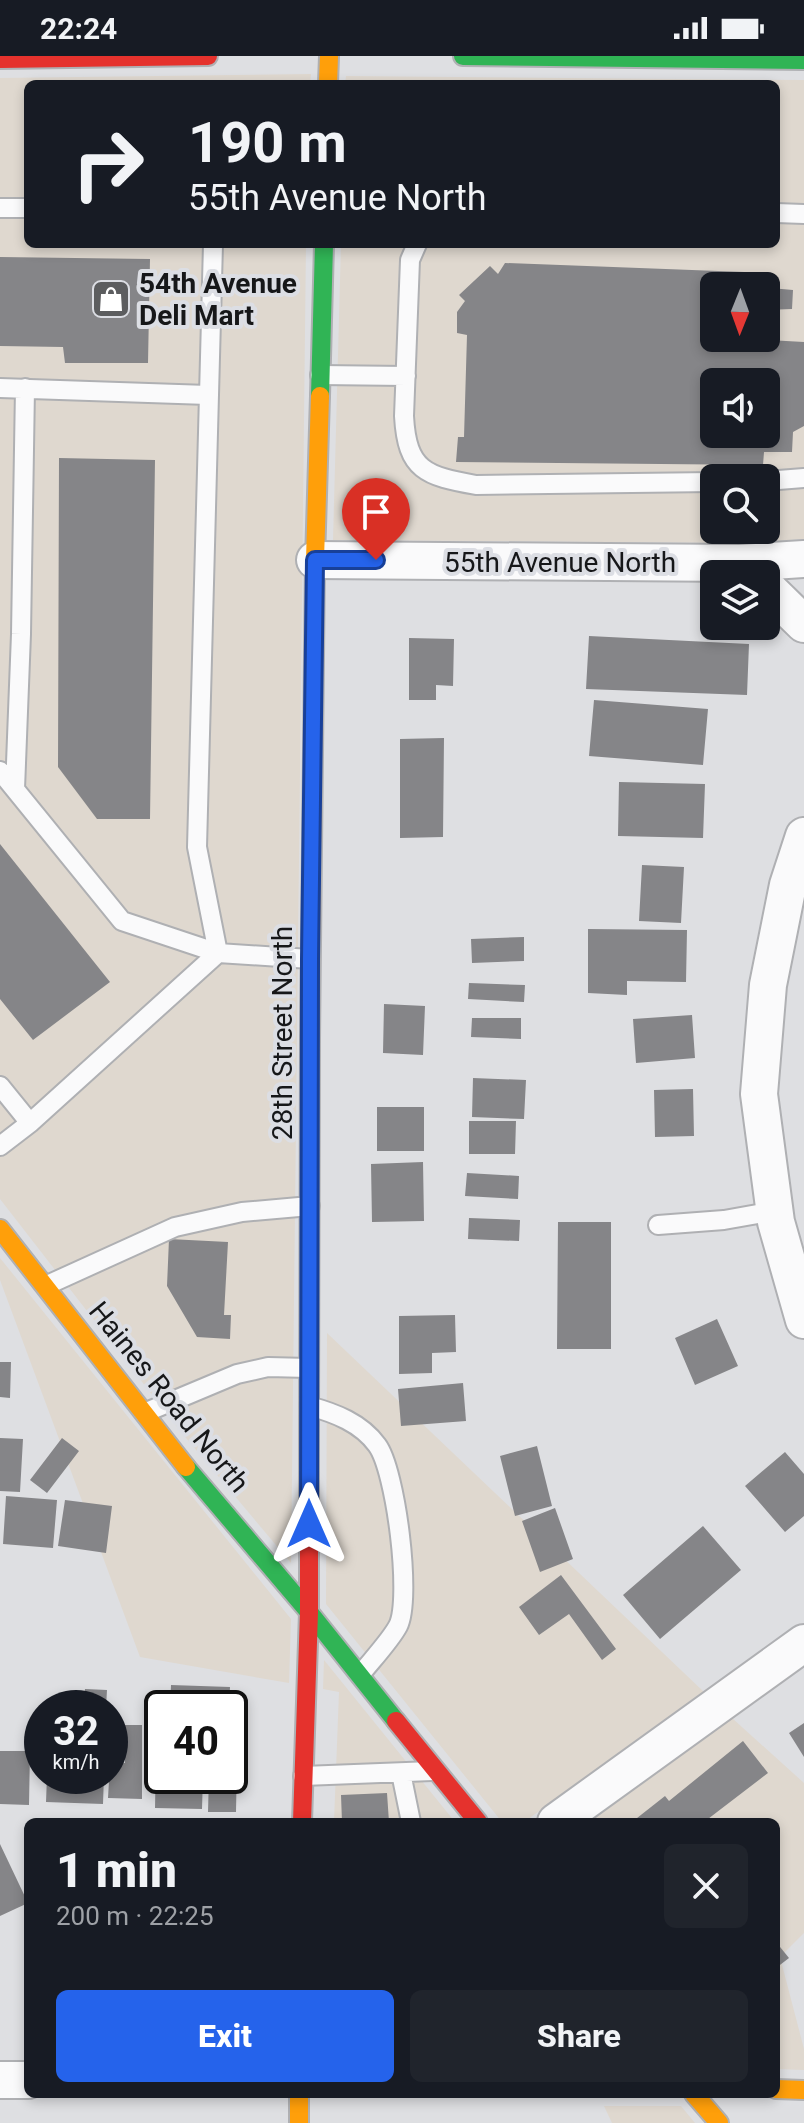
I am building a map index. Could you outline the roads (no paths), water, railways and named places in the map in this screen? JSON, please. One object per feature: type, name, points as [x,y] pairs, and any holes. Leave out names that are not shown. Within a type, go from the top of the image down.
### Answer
[{"type":"street","points":[[0,59],[208,56]]},
{"type":"street","points":[[328,80],[329,56]]},
{"type":"street","points":[[463,56],[804,60]]},
{"type":"street","name":"28th Street North","points":[[302,1818],[309,1612],[310,959],[315,560],[324,248]]},
{"type":"street","name":"55th Avenue North","points":[[780,567],[804,559]]},
{"type":"street","name":"55th Avenue North","points":[[315,560],[700,573]]},
{"type":"street","points":[[780,601],[804,624]]},
{"type":"street","points":[[804,836],[788,885],[768,985],[759,1094],[776,1222],[804,1320]]},
{"type":"street","name":"Haines Road North","points":[[0,1229],[168,1445],[309,1612],[475,1818]]},
{"type":"street","points":[[562,1818],[804,1643]]},
{"type":"street","points":[[0,2080],[24,2080]]},
{"type":"street","points":[[780,2089],[804,2090]]},
{"type":"street","points":[[299,2098],[299,2123]]},
{"type":"street","points":[[697,2098],[719,2123]]},
{"type":"lane","points":[[0,208],[24,208]]},
{"type":"lane","points":[[780,213],[804,214]]},
{"type":"lane","points":[[213,248],[197,847],[218,953]]},
{"type":"lane","points":[[415,248],[410,260],[405,439],[414,462],[429,473],[476,485],[700,482]]},
{"type":"lane","points":[[320,375],[406,376]]},
{"type":"lane","points":[[0,388],[208,395]]},
{"type":"lane","points":[[15,789],[25,388]]},
{"type":"lane","points":[[780,480],[804,478]]},
{"type":"lane","points":[[0,771],[122,921],[218,953],[310,959]]},
{"type":"lane","points":[[0,1146],[30,1123],[218,953]]},
{"type":"lane","points":[[0,1086],[30,1123]]},
{"type":"lane","points":[[45,1286],[175,1227],[242,1212],[310,1206]]},
{"type":"lane","points":[[658,1225],[724,1220],[775,1211]]},
{"type":"lane","points":[[144,1413],[237,1374],[268,1367],[309,1368]]},
{"type":"lane","points":[[309,1406],[336,1413],[360,1428],[379,1447],[390,1479],[404,1563],[404,1604],[398,1626],[360,1675]]},
{"type":"lane","points":[[303,1776],[437,1771]]},
{"type":"lane","points":[[401,1773],[410,1818]]},
{"type":"place","name":"54th Avenue Deli Mart","points":[[111,299]]}]
